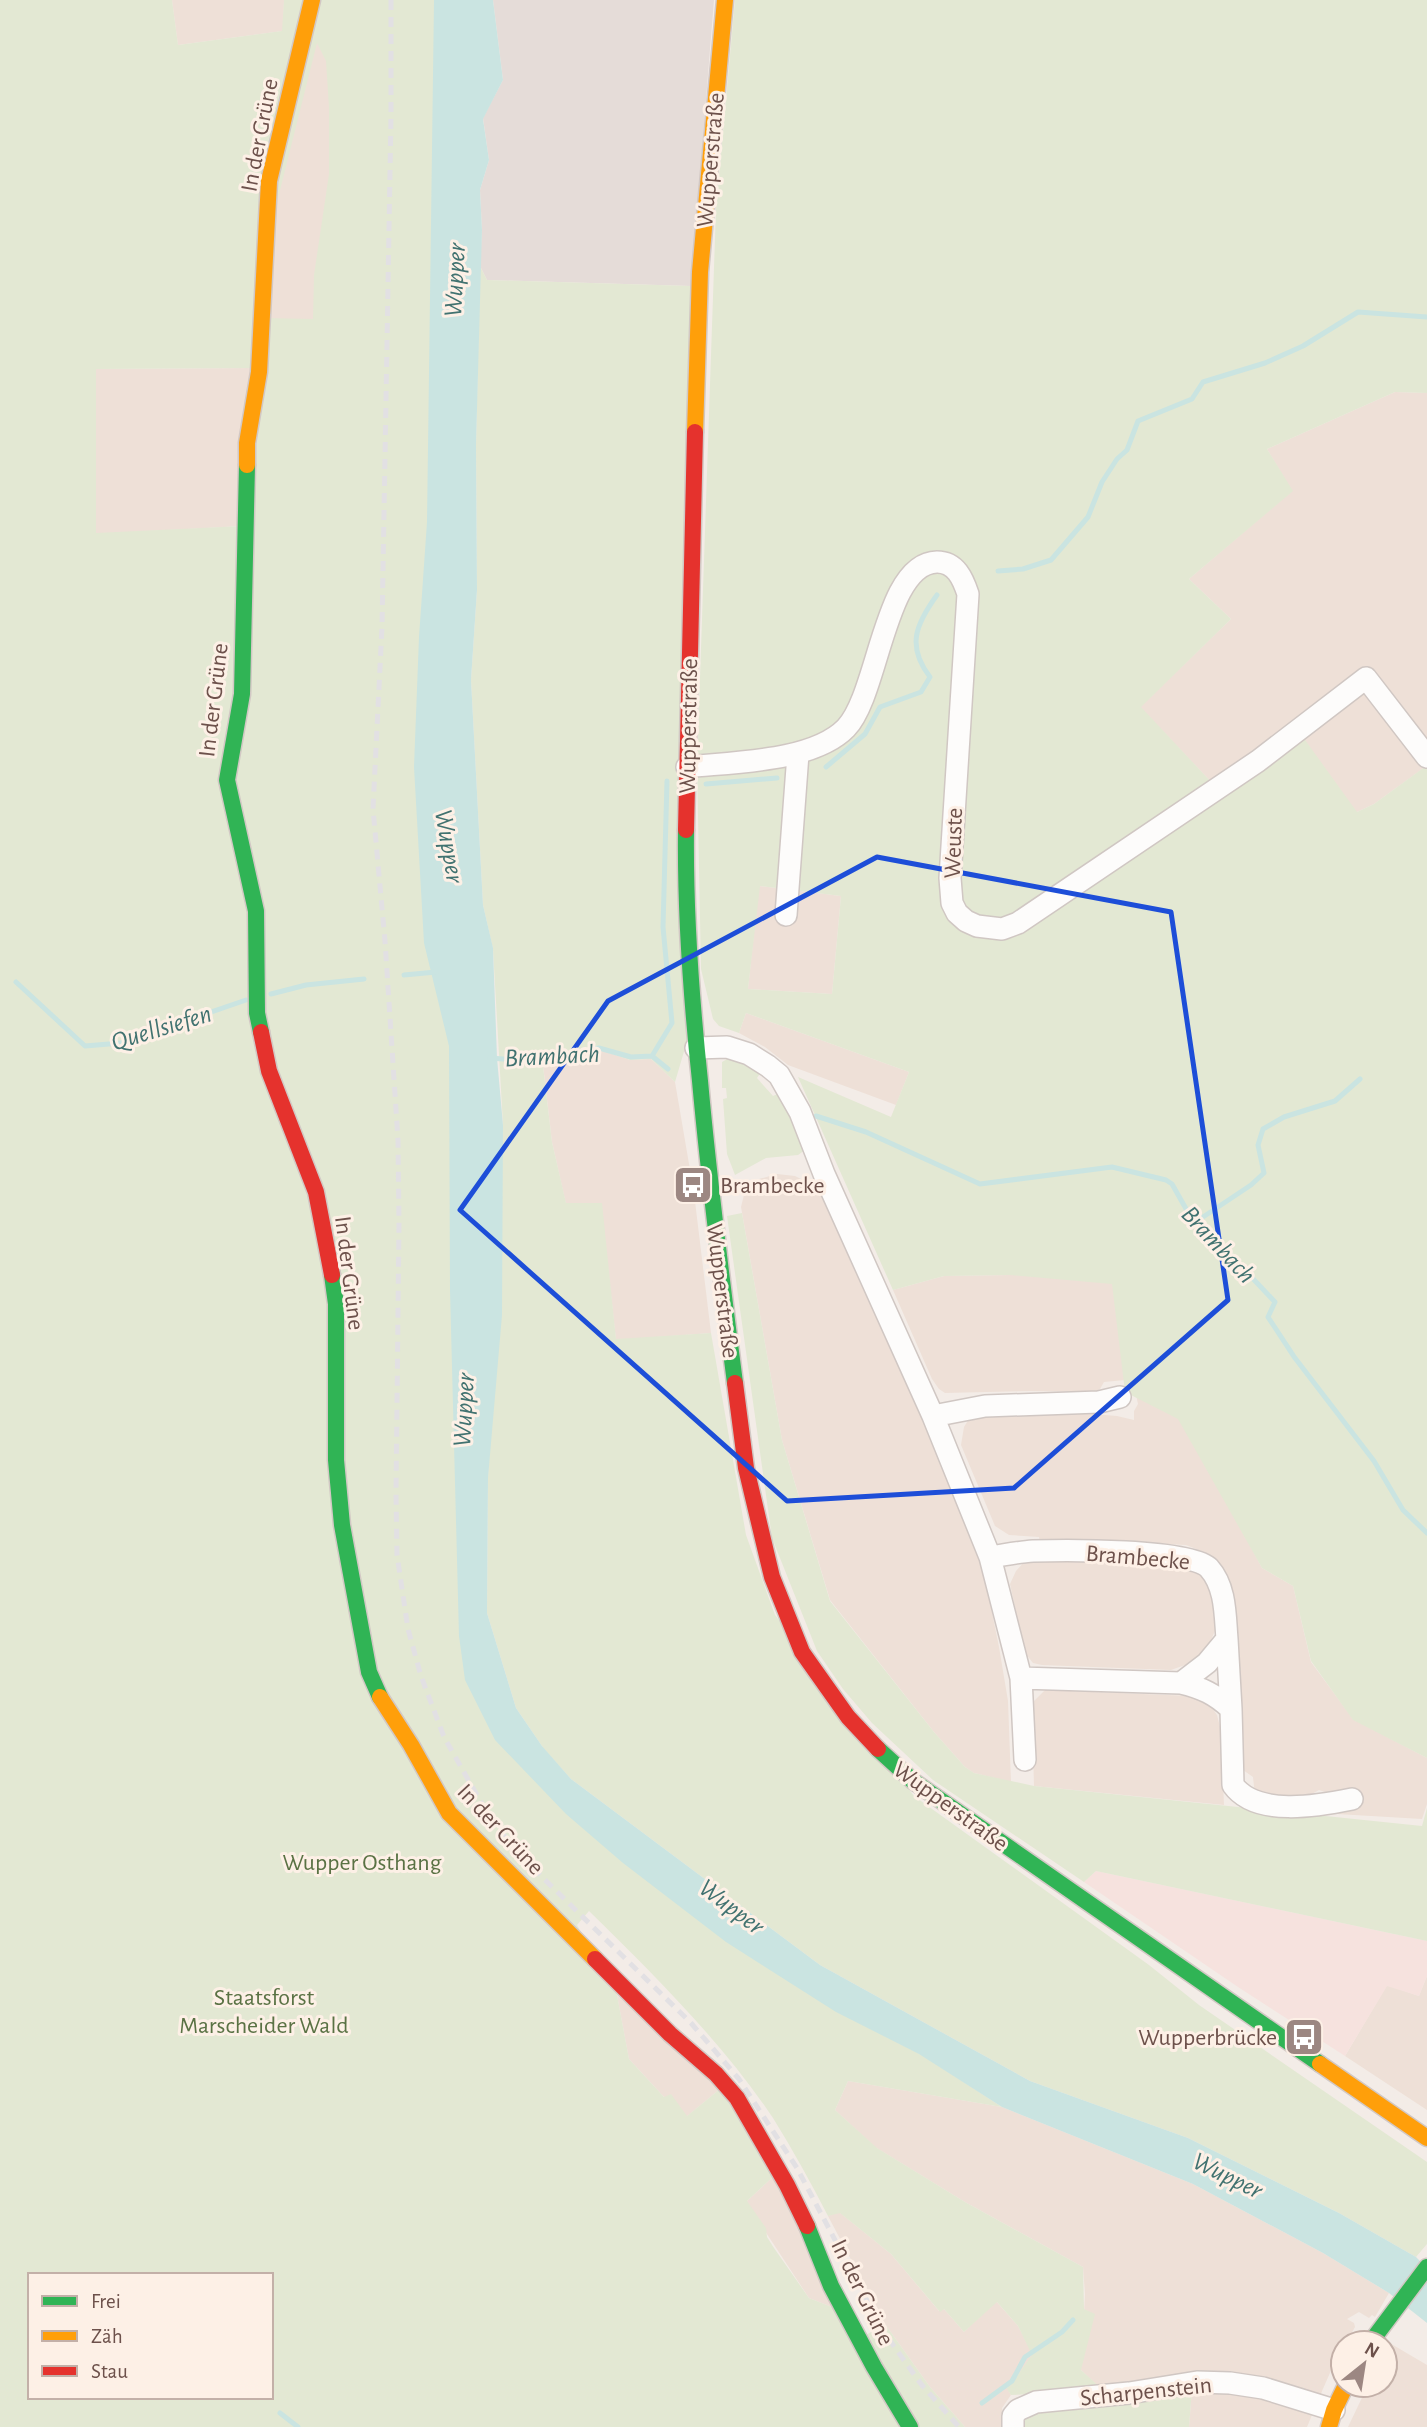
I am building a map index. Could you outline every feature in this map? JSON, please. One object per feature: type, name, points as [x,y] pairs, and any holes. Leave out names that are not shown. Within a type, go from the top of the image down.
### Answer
[{"type":"street","name":"In der Grüne","points":[[312,0],[268,181],[259,372],[247,443],[242,694],[227,780],[256,911],[257,1013],[269,1070],[316,1192],[328,1248],[336,1304],[335,1460],[342,1525],[369,1672],[384,1705],[411,1745],[449,1813],[670,2034],[716,2074],[737,2098],[807,2225],[831,2286],[910,2427]]},
{"type":"street","name":"Wupperstraße","points":[[724,0],[699,286],[685,898],[711,1197],[746,1468],[775,1588],[802,1651],[824,1686],[848,1717],[913,1781],[1427,2138]]},
{"type":"street","name":"Weuste","points":[[687,767],[798,754],[820,745],[845,729],[858,710],[901,589],[914,571],[928,562],[943,562],[955,569],[963,578],[968,594],[950,878],[957,913],[977,926],[1002,929],[1018,922],[1258,761],[1366,678],[1427,757]]},
{"type":"street","points":[[786,915],[798,754]]},
{"type":"street","points":[[696,1048],[727,1047],[749,1054],[774,1070],[800,1112],[824,1174],[933,1416],[990,1557],[1021,1678],[1025,1760]]},
{"type":"street","points":[[933,1416],[985,1406],[1099,1402],[1120,1397]]},
{"type":"street","name":"Brambecke","points":[[990,1557],[1032,1551],[1159,1554],[1206,1565],[1217,1578],[1222,1590],[1231,1709],[1233,1785],[1240,1795],[1260,1804],[1317,1806],[1352,1799]]},
{"type":"street","points":[[1181,1683],[1207,1663],[1227,1639]]},
{"type":"street","points":[[1021,1678],[1181,1683],[1202,1688],[1217,1696],[1231,1709]]},
{"type":"street","points":[[1380,2329],[1427,2267]]},
{"type":"street","name":"Scharpenstein","points":[[1013,2427],[1013,2417],[1018,2410],[1036,2402],[1129,2393],[1197,2382],[1230,2382],[1263,2388],[1331,2418]]},
{"type":"street","points":[[1331,2418],[1340,2399]]},
{"type":"highlighted area","points":[[877,857],[1171,912],[1228,1300],[1014,1488],[787,1501],[460,1210],[608,1001]]},
{"type":"shaded area","points":[[172,0],[284,0],[283,31],[178,45]]},
{"type":"shaded area","points":[[314,0],[386,320],[264,319],[267,242]]},
{"type":"shaded area","points":[[493,0],[714,0],[691,286],[487,280],[480,266],[480,190],[489,160],[483,118],[503,80]]},
{"type":"shaded area","points":[[254,368],[242,526],[96,534],[96,369]]},
{"type":"shaded area","points":[[1395,392],[1427,393],[1427,768],[1374,804],[1357,812],[1214,785],[1140,707],[1231,619],[1189,579],[1292,491],[1267,449]]},
{"type":"shaded area","points":[[759,886],[841,896],[832,994],[748,989]]},
{"type":"shaded area","points":[[746,1013],[909,1072],[896,1105],[788,1065],[765,1047],[739,1033]]},
{"type":"shaded area","points":[[600,1050],[630,1060],[651,1059],[675,1082],[694,1193],[711,1333],[616,1340],[601,1203],[566,1204],[552,1142],[543,1065],[549,1060]]},
{"type":"shaded area","points":[[777,1174],[795,1176],[809,1183],[820,1192],[831,1209],[973,1539],[987,1588],[1008,1701],[1011,1782],[974,1773],[965,1767],[934,1732],[830,1600],[782,1440],[741,1207],[745,1191],[759,1179]]},
{"type":"shaded area","points":[[1111,1269],[1125,1380],[1104,1382],[1100,1389],[1094,1392],[945,1393],[932,1379],[893,1290],[944,1276]]},
{"type":"shaded area","points":[[1135,1390],[1179,1412],[1262,1568],[1293,1586],[1311,1662],[1353,1719],[1427,1758],[1427,1804],[1422,1819],[1337,1814],[1339,1797],[1319,1790],[1300,1801],[1255,1796],[1253,1777],[1243,1770],[1234,1593],[1220,1564],[1204,1552],[1186,1545],[1092,1540],[1040,1542],[1039,1537],[1009,1535],[995,1526],[961,1445],[964,1427],[969,1419],[997,1413],[1081,1413],[1134,1420],[1134,1411],[1138,1404]]},
{"type":"shaded area","points":[[1142,1559],[1198,1572],[1206,1579],[1215,1609],[1215,1631],[1206,1651],[1188,1664],[1171,1670],[1033,1663],[1025,1653],[1010,1584],[1025,1561]]},
{"type":"shaded area","points":[[1045,1690],[1191,1696],[1208,1702],[1217,1715],[1221,1731],[1224,1805],[1034,1786],[1032,1711],[1034,1701]]},
{"type":"shaded area","points":[[1096,1871],[1427,1941],[1427,1976],[1419,1996],[1387,1986],[1345,2056],[1084,1882]]},
{"type":"shaded area","points":[[1427,1976],[1427,2110],[1345,2056],[1387,1985],[1419,1996]]},
{"type":"shaded area","points":[[617,1995],[720,2089],[686,2117],[629,2059]]},
{"type":"shaded area","points":[[848,2081],[1002,2107],[1193,2184],[1323,2253],[1389,2293],[1375,2317],[1372,2315],[1369,2318],[1359,2312],[1347,2319],[1354,2323],[1354,2329],[1329,2329],[1329,2375],[1319,2398],[1255,2381],[1103,2391],[1081,2370],[1085,2294],[1083,2267],[965,2202],[875,2147],[835,2110]]},
{"type":"shaded area","points":[[775,2175],[837,2309],[809,2298],[746,2202]]},
{"type":"shaded area","points":[[839,2212],[891,2254],[939,2311],[944,2309],[964,2332],[996,2301],[1018,2326],[1033,2355],[1012,2383],[1006,2386],[1011,2395],[1002,2408],[1007,2427],[965,2427],[930,2387],[885,2324],[828,2216]]},
{"type":"shaded area","points":[[1399,2348],[1427,2365],[1427,2427],[1348,2427],[1361,2399],[1399,2399]]},
{"type":"shaded area","points":[[1192,2388],[1222,2388],[1314,2410],[1307,2427],[1189,2427]]},
{"type":"green space","name":"Staatsforst Marscheider Wald","points":[[0,0],[172,0],[178,45],[282,31],[284,0],[453,0],[473,1594],[512,1731],[838,2012],[922,2055],[1002,2107],[848,2081],[835,2110],[877,2148],[965,2202],[1083,2267],[1084,2309],[1095,2314],[1081,2370],[1104,2391],[1193,2377],[1189,2427],[1018,2427],[1020,2418],[1102,2391],[1011,2395],[1005,2386],[1012,2383],[1032,2355],[1018,2326],[997,2302],[964,2332],[944,2309],[940,2312],[891,2254],[840,2213],[828,2216],[773,2118],[732,2063],[710,2036],[589,1911],[577,1925],[617,1995],[629,2059],[664,2097],[671,2094],[687,2116],[720,2089],[775,2175],[747,2201],[766,2228],[767,2237],[774,2248],[809,2298],[837,2309],[852,2343],[885,2324],[930,2387],[965,2427],[0,2427]],"holes":[[[317,43],[326,61],[329,174],[314,275],[313,319],[264,318],[267,242]],[[254,368],[242,526],[96,533],[96,369]]]},
{"type":"green space","points":[[735,0],[1427,0],[1427,393],[1395,392],[1267,449],[1293,491],[1189,579],[1231,619],[1141,707],[1214,785],[1295,726],[1357,812],[1374,804],[1426,766],[1427,768],[1427,1758],[1353,1720],[1311,1661],[1293,1586],[1262,1568],[1178,1419],[1125,1392],[1112,1284],[1010,1275],[944,1276],[893,1290],[798,1077],[891,1117],[909,1072],[746,1013],[739,1033],[719,1026],[713,1019],[701,969],[697,765],[716,209]],"holes":[[[760,886],[841,896],[832,994],[748,989]]]},
{"type":"green space","points":[[480,266],[487,280],[691,286],[688,1038],[675,1082],[651,1059],[630,1060],[600,1050],[549,1060],[543,1066],[552,1142],[566,1203],[602,1203],[616,1339],[711,1333],[746,1535],[775,1615],[914,1796],[1149,1965],[1199,2005],[1427,2162],[1427,2244],[1416,2257],[1339,2213],[1188,2138],[1030,2081],[820,1965],[571,1779],[544,1749],[516,1708],[487,1613],[488,1478],[503,1125],[493,949],[483,905],[471,680],[477,590],[476,445]]},
{"type":"green space","points":[[729,1058],[738,1059],[761,1072],[757,1078],[773,1096],[782,1092],[805,1150],[798,1155],[766,1158],[735,1175],[727,1154],[723,1099],[727,1098],[726,1088],[722,1088],[722,1062]]},
{"type":"green space","points":[[742,1213],[782,1440],[830,1601],[965,1767],[974,1773],[1034,1786],[1422,1826],[1427,1808],[1427,1941],[1096,1871],[1084,1882],[933,1780],[872,1723],[843,1689],[817,1651],[772,1538],[727,1216]]},
{"type":"water","name":"Wupper","points":[[434,0],[493,0],[503,80],[483,119],[489,160],[480,190],[482,230],[476,445],[477,590],[471,680],[483,905],[493,948],[497,1058],[503,1125],[502,1315],[488,1478],[487,1613],[516,1708],[542,1746],[571,1779],[820,1965],[1030,2081],[1188,2138],[1339,2213],[1416,2257],[1427,2268],[1427,2323],[1389,2293],[1323,2253],[1193,2184],[1002,2107],[919,2054],[836,2012],[726,1942],[623,1863],[566,1814],[495,1740],[465,1680],[459,1636],[450,1290],[449,1046],[424,943],[414,767],[427,522]]},
{"type":"waterway","points":[[998,571],[1023,569],[1051,560],[1088,517],[1102,482],[1117,459],[1127,450],[1138,421],[1192,399],[1203,382],[1265,363],[1303,346],[1358,312],[1427,317]]},
{"type":"waterway","points":[[826,767],[865,734],[880,707],[921,692],[930,677],[918,655],[917,635],[919,626],[937,595]]},
{"type":"waterway","points":[[706,784],[777,778]]},
{"type":"waterway","points":[[652,1056],[672,1023],[663,927],[667,781]]},
{"type":"waterway","name":"Quellsiefen","points":[[404,975],[436,972]]},
{"type":"waterway","name":"Quellsiefen","points":[[271,994],[306,985],[364,979]]},
{"type":"waterway","name":"Quellsiefen","points":[[16,982],[85,1046],[121,1043],[246,1000]]},
{"type":"waterway","name":"Brambach","points":[[490,1058],[532,1061],[549,1055],[599,1048],[631,1057],[652,1056],[668,1069]]},
{"type":"waterway","points":[[1194,1223],[1251,1185],[1264,1173],[1258,1145],[1263,1129],[1284,1117],[1335,1101],[1360,1079]]},
{"type":"waterway","name":"Brambach","points":[[816,1116],[866,1132],[980,1184],[1112,1167],[1166,1180],[1172,1184],[1194,1223],[1225,1249],[1275,1302],[1268,1317],[1295,1358],[1374,1461],[1403,1510],[1427,1533]]},
{"type":"waterway","points":[[982,2403],[1012,2381],[1025,2357],[1062,2332],[1073,2320]]},
{"type":"waterway","points":[[280,2413],[298,2427]]},
{"type":"railway","points":[[391,0],[382,627],[373,809],[398,1140],[397,1555],[408,1629],[421,1676],[444,1737],[486,1811],[506,1838],[540,1875],[691,2023],[739,2079],[797,2168],[883,2331],[921,2384],[959,2427]]},
{"type":"traffic: fast","points":[[247,465],[242,694],[227,780],[256,911],[257,1013],[261,1032]]},
{"type":"traffic: fast","points":[[686,830],[694,1018],[735,1383]]},
{"type":"traffic: fast","points":[[332,1275],[336,1304],[336,1460],[342,1525],[369,1672],[380,1697]]},
{"type":"traffic: fast","points":[[878,1749],[913,1781],[1320,2064]]},
{"type":"traffic: fast","points":[[807,2226],[831,2286],[910,2427]]},
{"type":"traffic: fast","points":[[1380,2329],[1427,2267]]},
{"type":"traffic: slow","points":[[247,465],[247,443],[259,372],[269,181],[312,0]]},
{"type":"traffic: slow","points":[[695,432],[700,272],[725,0]]},
{"type":"traffic: slow","points":[[380,1697],[411,1745],[449,1813],[595,1959]]},
{"type":"traffic: slow","points":[[1320,2064],[1427,2138]]},
{"type":"traffic: slow","points":[[1329,2427],[1339,2399]]},
{"type":"traffic: jam","points":[[686,830],[695,432]]},
{"type":"traffic: jam","points":[[261,1032],[269,1071],[316,1192],[332,1275]]},
{"type":"traffic: jam","points":[[735,1383],[746,1468],[772,1577],[802,1652],[848,1717],[878,1749]]},
{"type":"traffic: jam","points":[[595,1959],[670,2034],[716,2074],[737,2098],[787,2185],[807,2226]]},
{"type":"place","name":"Brambecke","points":[[693,1185]]},
{"type":"place","name":"Wupperbrücke","points":[[1304,2037]]},
{"type":"park label","name":"Wupper Osthang","points":[[362,1862]]}]
